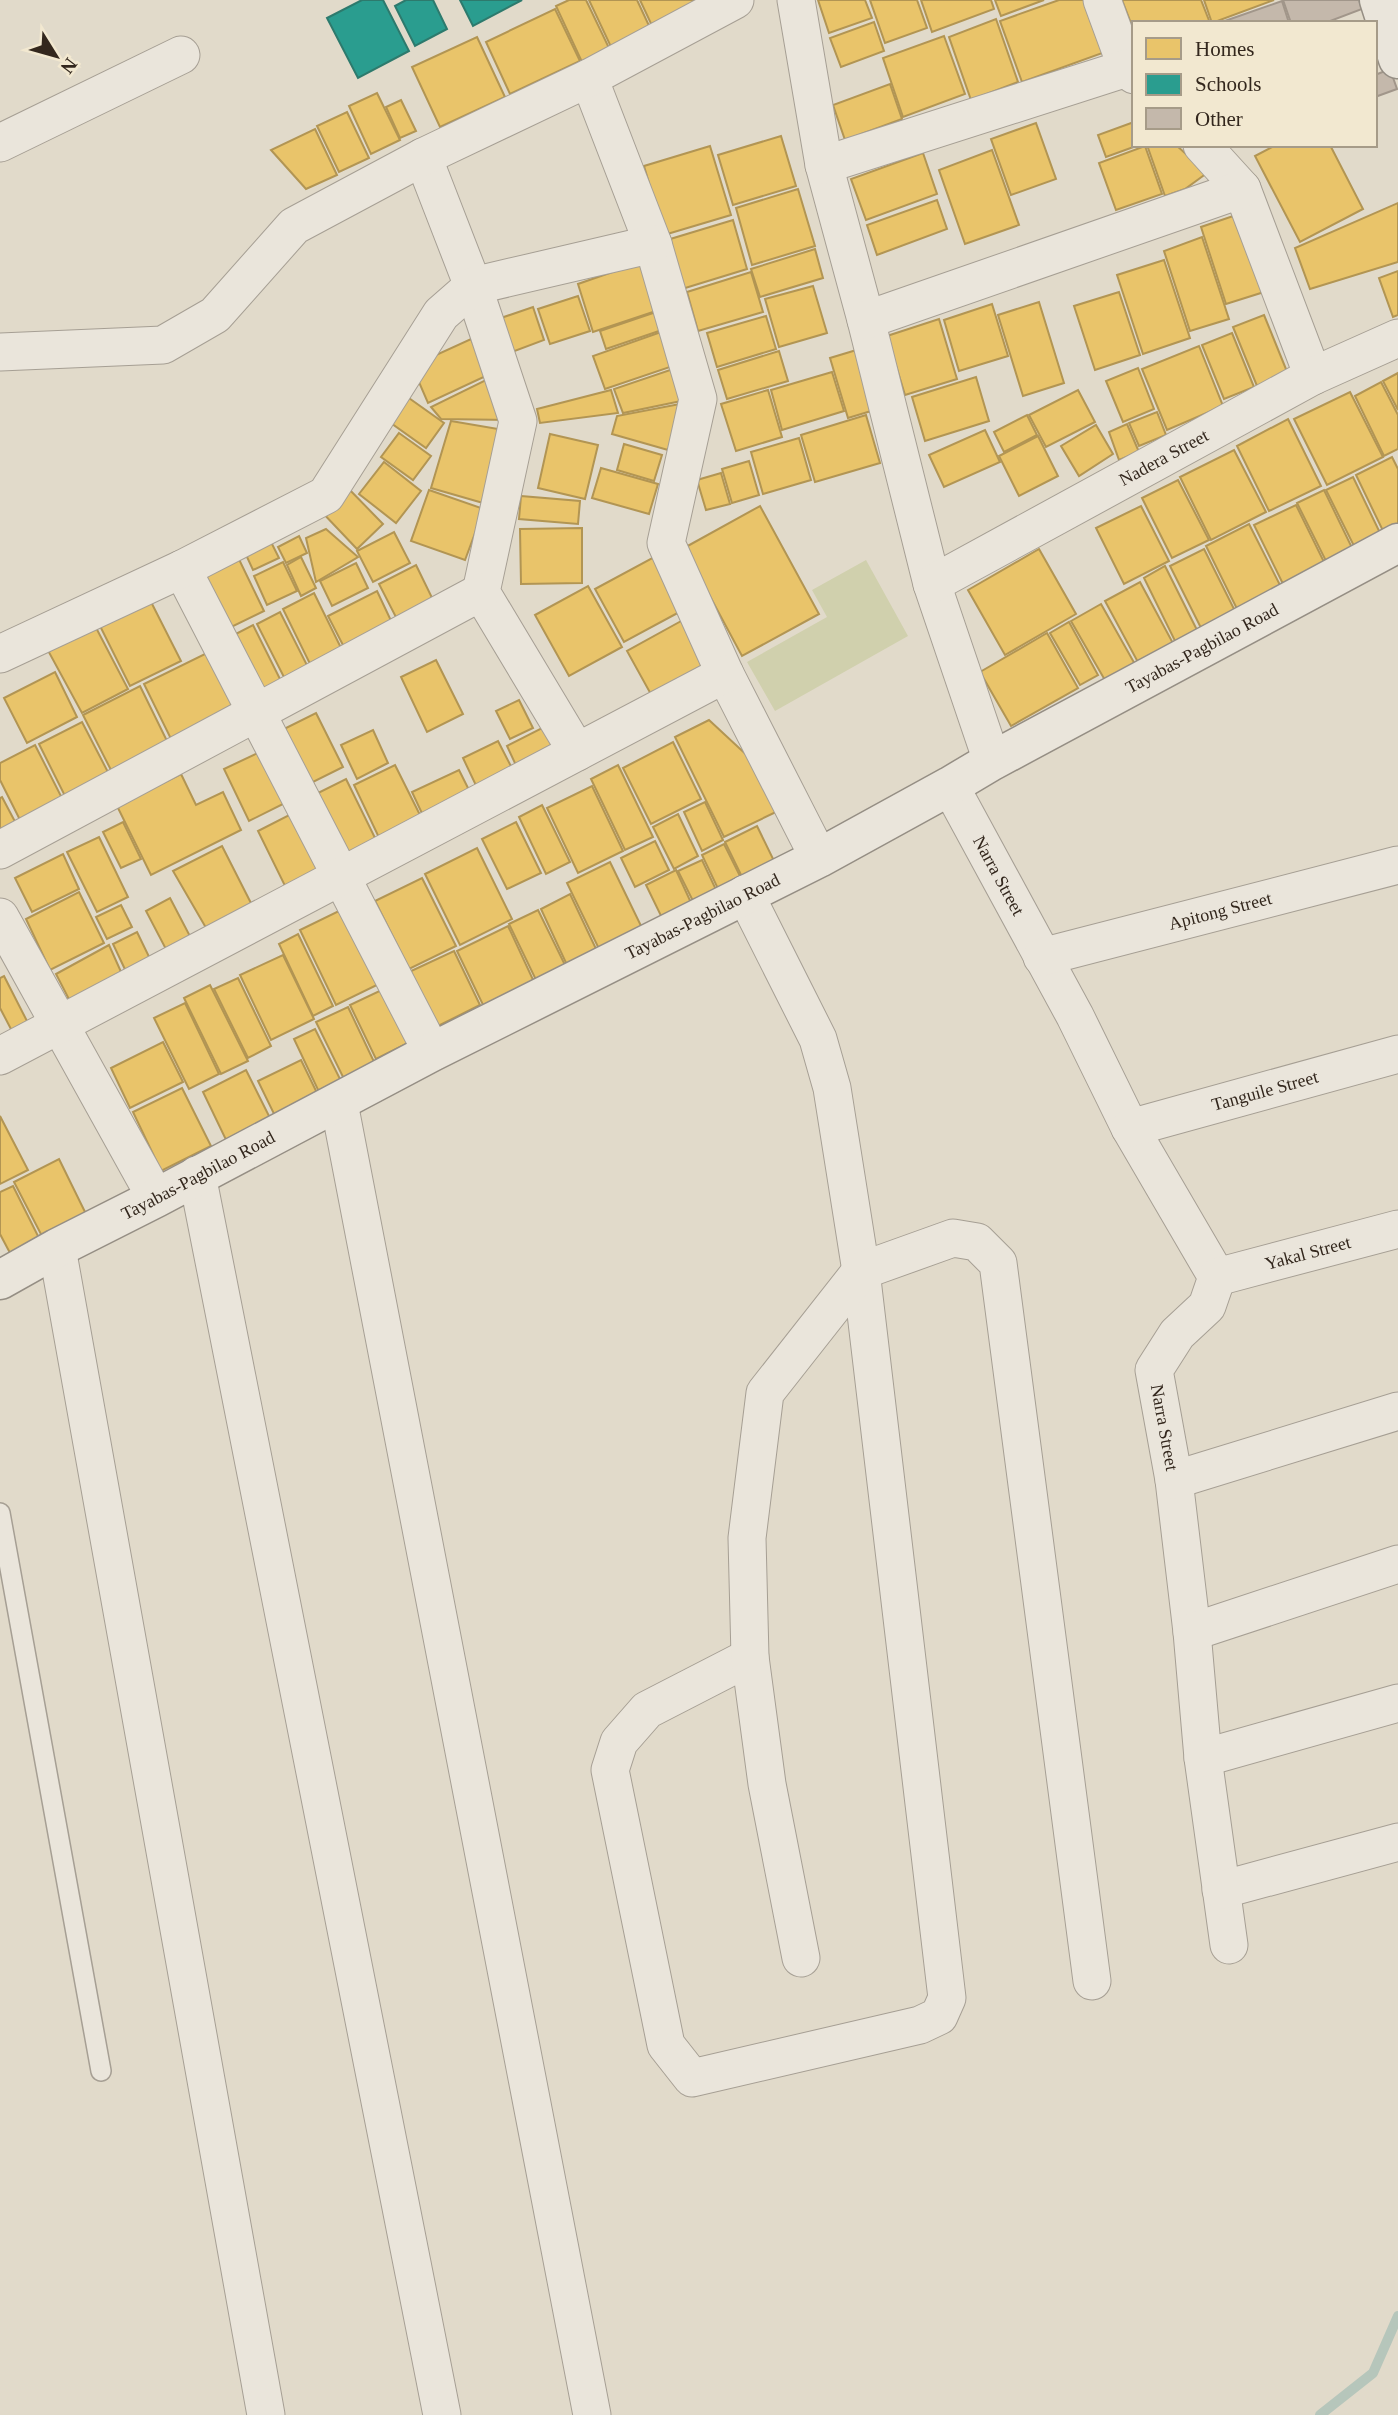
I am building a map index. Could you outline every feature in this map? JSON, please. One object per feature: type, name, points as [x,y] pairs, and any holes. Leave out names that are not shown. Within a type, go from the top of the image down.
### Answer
[{"type":"main road","points":[[1379,0],[1398,59]]},
{"type":"main road","name":"Tayabas-Pagbilao Road","points":[[0,1280],[432,1052],[819,858],[992,761],[1398,543]]},
{"type":"street","points":[[0,352],[163,345],[215,315],[294,226],[424,157],[589,78],[736,0]]},
{"type":"street","points":[[796,0],[824,165],[932,584],[992,761]]},
{"type":"street","points":[[824,165],[1130,72],[1102,0]]},
{"type":"street","points":[[0,143],[181,55]]},
{"type":"street","points":[[589,78],[653,244],[698,399],[666,542],[725,674],[819,858]]},
{"type":"street","points":[[1204,147],[1242,189],[1313,376]]},
{"type":"street","points":[[424,157],[518,421],[481,592],[577,752]]},
{"type":"street","points":[[866,320],[1242,189]]},
{"type":"street","points":[[0,654],[182,569],[326,495],[441,314],[472,286],[653,244]]},
{"type":"street","name":"Nadera Street","points":[[932,584],[1313,376],[1398,338]]},
{"type":"street","points":[[182,569],[432,1052]]},
{"type":"street","points":[[0,850],[481,592]]},
{"type":"street","points":[[0,1056],[725,674]]},
{"type":"street","name":"Narra Street","points":[[950,786],[1075,1016],[1130,1128],[1217,1277],[1207,1306],[1177,1334],[1154,1370],[1174,1480],[1192,1632],[1203,1758],[1229,1945]]},
{"type":"street","name":"Apitong Street","points":[[1042,957],[1398,866]]},
{"type":"street","points":[[746,894],[818,1039],[832,1088],[861,1271],[947,1998],[939,2016],[920,2025],[692,2078],[666,2045],[610,1770],[619,1742],[647,1710],[750,1657]]},
{"type":"street","points":[[0,917],[156,1198]]},
{"type":"street","name":"Tanguile Street","points":[[1130,1128],[1398,1054]]},
{"type":"street","points":[[339,1103],[592,2415]]},
{"type":"street","points":[[197,1175],[442,2415]]},
{"type":"street","name":"Yakal Street","points":[[1217,1277],[1398,1229]]},
{"type":"street","points":[[801,1958],[767,1784],[750,1657],[747,1538],[765,1393],[861,1271],[953,1238],[977,1242],[998,1263],[1093,1981]]},
{"type":"street","points":[[57,1248],[265,2415]]},
{"type":"street","points":[[1174,1480],[1398,1411]]},
{"type":"street","points":[[1192,1632],[1398,1564]]},
{"type":"street","points":[[1203,1758],[1398,1703]]},
{"type":"street","points":[[1222,1890],[1398,1842]]},
{"type":"lane","points":[[0,1513],[101,2071]]},
{"type":"green space","points":[[866,560],[908,636],[775,711],[747,662],[827,617],[812,590]]},
{"type":"building: Homes","points":[[569,0],[586,0],[609,48],[582,62],[556,6]]},
{"type":"building: Homes","points":[[589,0],[637,0],[651,30],[612,49]]},
{"type":"building: Homes","points":[[640,0],[716,0],[654,30]]},
{"type":"building: Homes","points":[[818,0],[865,0],[872,18],[829,33]]},
{"type":"building: Homes","points":[[870,0],[917,0],[927,28],[885,43]]},
{"type":"building: Homes","points":[[921,0],[991,0],[994,9],[932,32]]},
{"type":"building: Homes","points":[[995,0],[1044,0],[1001,16]]},
{"type":"building: Homes","points":[[1059,0],[1090,0],[1108,51],[1022,82],[1000,21]]},
{"type":"building: Homes","points":[[1122,0],[1201,0],[1209,21],[1132,21],[1132,26]]},
{"type":"building: Homes","points":[[1204,0],[1274,0],[1217,21],[1211,21]]},
{"type":"building: Homes","points":[[555,9],[580,61],[510,94],[486,42]]},
{"type":"building: Homes","points":[[996,19],[1018,82],[971,100],[949,37]]},
{"type":"building: Homes","points":[[874,22],[884,51],[841,67],[830,38]]},
{"type":"building: Homes","points":[[944,36],[965,94],[903,117],[883,58]]},
{"type":"building: Homes","points":[[477,37],[505,97],[440,127],[412,67]]},
{"type":"building: Homes","points":[[890,84],[902,119],[845,140],[833,105]]},
{"type":"building: Homes","points":[[377,93],[400,140],[371,154],[349,106]]},
{"type":"building: Homes","points":[[401,100],[416,131],[400,138],[386,107]]},
{"type":"building: Homes","points":[[347,112],[369,158],[339,172],[317,126]]},
{"type":"building: Homes","points":[[1036,123],[1056,179],[1011,195],[991,139]]},
{"type":"building: Homes","points":[[1132,123],[1134,147],[1106,157],[1098,135]]},
{"type":"building: Homes","points":[[315,129],[337,175],[306,189],[271,150]]},
{"type":"building: Homes","points":[[781,136],[796,186],[733,205],[718,155]]},
{"type":"building: Homes","points":[[710,146],[731,215],[664,235],[644,166]]},
{"type":"building: Homes","points":[[1145,147],[1162,194],[1116,210],[1099,163]]},
{"type":"building: Homes","points":[[1148,147],[1178,147],[1207,173],[1185,189],[1165,196]]},
{"type":"building: Homes","points":[[1272,147],[1331,147],[1363,209],[1300,242],[1255,156]]},
{"type":"building: Homes","points":[[992,150],[1019,225],[965,244],[939,170]]},
{"type":"building: Homes","points":[[923,153],[937,194],[866,220],[851,179]]},
{"type":"building: Homes","points":[[798,189],[815,246],[752,265],[736,208]]},
{"type":"building: Homes","points":[[937,200],[947,229],[877,255],[867,225]]},
{"type":"building: Homes","points":[[1398,203],[1398,262],[1310,289],[1295,248]]},
{"type":"building: Homes","points":[[1239,214],[1264,292],[1226,304],[1201,227]]},
{"type":"building: Homes","points":[[733,220],[747,269],[682,289],[667,240]]},
{"type":"building: Homes","points":[[1202,237],[1229,319],[1190,331],[1164,251]]},
{"type":"building: Homes","points":[[815,249],[823,278],[760,297],[751,269]]},
{"type":"building: Homes","points":[[1164,260],[1190,338],[1143,354],[1117,275]]},
{"type":"building: Homes","points":[[644,261],[659,310],[593,332],[578,284]]},
{"type":"building: Homes","points":[[1398,271],[1398,315],[1393,317],[1379,278]]},
{"type":"building: Homes","points":[[751,272],[763,312],[698,331],[687,292]]},
{"type":"building: Homes","points":[[813,286],[827,333],[779,347],[765,299]]},
{"type":"building: Homes","points":[[1119,292],[1140,355],[1095,370],[1074,306]]},
{"type":"building: Homes","points":[[578,296],[590,331],[550,344],[538,309]]},
{"type":"building: Homes","points":[[1039,302],[1064,383],[1023,396],[998,315]]},
{"type":"building: Homes","points":[[992,304],[1008,356],[959,371],[944,320]]},
{"type":"building: Homes","points":[[533,307],[544,340],[512,352],[501,318]]},
{"type":"building: Homes","points":[[656,312],[662,330],[606,349],[600,331]]},
{"type":"building: Homes","points":[[1264,315],[1288,374],[1257,386],[1233,327]]},
{"type":"building: Homes","points":[[766,316],[776,349],[717,367],[707,333]]},
{"type":"building: Homes","points":[[939,319],[957,379],[905,395],[887,336]]},
{"type":"building: Homes","points":[[661,332],[673,366],[605,389],[593,356]]},
{"type":"building: Homes","points":[[1232,333],[1254,387],[1224,399],[1202,345]]},
{"type":"building: Homes","points":[[471,339],[488,375],[428,403],[412,366]]},
{"type":"building: Homes","points":[[1199,346],[1223,406],[1167,430],[1142,369]]},
{"type":"building: Homes","points":[[863,348],[881,408],[848,418],[830,358]]},
{"type":"building: Homes","points":[[779,351],[788,381],[727,399],[718,370]]},
{"type":"building: Homes","points":[[676,368],[686,400],[623,413],[614,389]]},
{"type":"building: Homes","points":[[1138,368],[1154,409],[1123,422],[1106,381]]},
{"type":"building: Homes","points":[[832,372],[844,411],[782,430],[771,390]]},
{"type":"building: Homes","points":[[1398,373],[1398,410],[1383,381]]},
{"type":"building: Homes","points":[[976,377],[989,421],[925,441],[912,397]]},
{"type":"building: Homes","points":[[490,378],[510,420],[441,419],[431,407]]},
{"type":"building: Homes","points":[[1381,382],[1398,415],[1398,449],[1384,456],[1355,396]]},
{"type":"building: Homes","points":[[611,390],[618,413],[540,423],[537,409]]},
{"type":"building: Homes","points":[[768,390],[782,437],[736,451],[721,404]]},
{"type":"building: Homes","points":[[1078,390],[1095,422],[1046,447],[1029,415]]},
{"type":"building: Homes","points":[[399,391],[444,423],[426,448],[381,416]]},
{"type":"building: Homes","points":[[1350,392],[1383,457],[1327,485],[1294,419]]},
{"type":"building: Homes","points":[[685,403],[675,452],[612,434],[617,416]]},
{"type":"building: Homes","points":[[1157,412],[1166,435],[1139,446],[1129,423]]},
{"type":"building: Homes","points":[[866,415],[880,463],[815,482],[801,435]]},
{"type":"building: Homes","points":[[1027,415],[1037,435],[1004,452],[994,432]]},
{"type":"building: Homes","points":[[1288,419],[1321,486],[1269,511],[1237,446]]},
{"type":"building: Homes","points":[[451,421],[504,430],[483,503],[431,488]]},
{"type":"building: Homes","points":[[1127,424],[1139,452],[1119,460],[1109,432]]},
{"type":"building: Homes","points":[[1096,425],[1113,454],[1079,476],[1061,446]]},
{"type":"building: Homes","points":[[985,430],[1000,462],[944,487],[929,455]]},
{"type":"building: Homes","points":[[399,433],[431,456],[413,480],[381,457]]},
{"type":"building: Homes","points":[[550,434],[598,445],[585,499],[538,488]]},
{"type":"building: Homes","points":[[1038,436],[1058,476],[1019,496],[999,456]]},
{"type":"building: Homes","points":[[799,438],[811,480],[763,494],[751,452]]},
{"type":"building: Homes","points":[[624,444],[662,455],[654,481],[617,470]]},
{"type":"building: Homes","points":[[1234,450],[1266,512],[1211,540],[1180,477]]},
{"type":"building: Homes","points":[[1392,457],[1398,469],[1398,531],[1386,537],[1356,475]]},
{"type":"building: Homes","points":[[749,461],[759,495],[732,503],[722,469]]},
{"type":"building: Homes","points":[[384,462],[421,491],[396,523],[359,494]]},
{"type":"building: Homes","points":[[601,468],[658,484],[649,514],[592,498]]},
{"type":"building: Homes","points":[[721,473],[730,504],[706,510],[697,480]]},
{"type":"building: Homes","points":[[1353,477],[1382,537],[1356,550],[1326,490]]},
{"type":"building: Homes","points":[[1178,480],[1209,540],[1172,558],[1142,498]]},
{"type":"building: Homes","points":[[344,484],[383,524],[357,549],[319,509]]},
{"type":"building: Homes","points":[[429,490],[484,509],[465,560],[411,541]]},
{"type":"building: Homes","points":[[1324,490],[1355,554],[1329,567],[1297,503]]},
{"type":"building: Homes","points":[[521,496],[580,501],[578,524],[519,519]]},
{"type":"building: Homes","points":[[1296,505],[1325,564],[1284,586],[1254,525]]},
{"type":"building: Homes","points":[[760,506],[819,614],[742,656],[684,548]]},
{"type":"building: Homes","points":[[1141,506],[1169,561],[1124,584],[1096,528]]},
{"type":"building: Homes","points":[[1249,524],[1284,593],[1240,615],[1206,546]]},
{"type":"building: Homes","points":[[582,528],[582,583],[521,584],[520,529]]},
{"type":"building: Homes","points":[[326,529],[358,557],[316,582],[306,538]]},
{"type":"building: Homes","points":[[266,532],[279,558],[253,570],[241,544]]},
{"type":"building: Homes","points":[[394,532],[410,563],[373,582],[357,551]]},
{"type":"building: Homes","points":[[299,536],[307,553],[286,563],[278,547]]},
{"type":"building: Homes","points":[[234,549],[264,611],[217,634],[187,572]]},
{"type":"building: Homes","points":[[1039,549],[1076,614],[1005,655],[968,590]]},
{"type":"building: Homes","points":[[1204,549],[1237,615],[1203,632],[1170,566]]},
{"type":"building: Homes","points":[[656,556],[685,609],[624,642],[595,589]]},
{"type":"building: Homes","points":[[301,557],[316,588],[301,596],[287,565]]},
{"type":"building: Homes","points":[[283,562],[297,591],[267,605],[254,576]]},
{"type":"building: Homes","points":[[356,563],[368,588],[332,606],[320,581]]},
{"type":"building: Homes","points":[[416,565],[437,608],[401,627],[379,584]]},
{"type":"building: Homes","points":[[1165,566],[1200,636],[1178,647],[1144,578]]},
{"type":"building: Homes","points":[[1140,582],[1175,647],[1140,666],[1105,601]]},
{"type":"building: Homes","points":[[588,586],[622,647],[569,676],[535,615]]},
{"type":"building: Homes","points":[[377,591],[394,627],[346,651],[328,616]]},
{"type":"building: Homes","points":[[314,593],[345,656],[314,672],[283,609]]},
{"type":"building: Homes","points":[[147,594],[181,661],[130,686],[97,620]]},
{"type":"building: Homes","points":[[1101,604],[1136,666],[1106,682],[1071,621]]},
{"type":"building: Homes","points":[[280,612],[314,679],[291,691],[257,624]]},
{"type":"building: Homes","points":[[92,620],[128,689],[82,713],[45,645]]},
{"type":"building: Homes","points":[[683,620],[708,667],[653,698],[627,651]]},
{"type":"building: Homes","points":[[1069,622],[1098,675],[1080,685],[1050,633]]},
{"type":"building: Homes","points":[[253,625],[285,689],[260,702],[228,638]]},
{"type":"building: Homes","points":[[1047,633],[1078,688],[1011,726],[980,672]]},
{"type":"building: Homes","points":[[213,650],[242,708],[173,743],[144,684]]},
{"type":"building: Homes","points":[[436,660],[463,714],[427,732],[401,677]]},
{"type":"building: Homes","points":[[55,672],[77,717],[27,743],[4,698]]},
{"type":"building: Homes","points":[[140,686],[169,745],[113,774],[83,715]]},
{"type":"building: Homes","points":[[519,700],[533,728],[510,739],[496,711]]},
{"type":"building: Homes","points":[[316,713],[343,767],[307,785],[280,731]]},
{"type":"building: Homes","points":[[709,720],[751,759],[776,812],[724,837],[675,737]]},
{"type":"building: Homes","points":[[82,722],[111,778],[67,800],[39,744]]},
{"type":"building: Homes","points":[[544,727],[558,757],[521,776],[507,746]]},
{"type":"building: Homes","points":[[373,730],[388,763],[357,779],[341,745]]},
{"type":"building: Homes","points":[[498,741],[517,778],[481,796],[463,758]]},
{"type":"building: Homes","points":[[673,742],[701,799],[651,824],[623,768]]},
{"type":"building: Homes","points":[[35,745],[67,808],[25,830],[0,780],[0,763]]},
{"type":"building: Homes","points":[[264,750],[289,801],[249,821],[224,769]]},
{"type":"building: Homes","points":[[395,765],[425,825],[383,846],[354,785]]},
{"type":"building: Homes","points":[[618,765],[653,837],[625,850],[591,779]]},
{"type":"building: Homes","points":[[459,770],[473,798],[426,822],[412,792]]},
{"type":"building: Homes","points":[[181,774],[196,805],[223,792],[241,830],[151,875],[117,806]]},
{"type":"building: Homes","points":[[346,779],[379,846],[341,865],[308,798]]},
{"type":"building: Homes","points":[[592,786],[623,851],[578,873],[547,808]]},
{"type":"building: Homes","points":[[2,797],[21,833],[0,843],[0,798]]},
{"type":"building: Homes","points":[[705,802],[723,840],[702,851],[684,812]]},
{"type":"building: Homes","points":[[542,805],[570,862],[546,874],[519,817]]},
{"type":"building: Homes","points":[[297,811],[328,874],[289,894],[258,831]]},
{"type":"building: Homes","points":[[678,814],[698,856],[674,869],[653,827]]},
{"type":"building: Homes","points":[[123,822],[141,859],[121,868],[103,832]]},
{"type":"building: Homes","points":[[516,822],[541,873],[507,889],[482,839]]},
{"type":"building: Homes","points":[[757,826],[776,865],[744,881],[725,842]]},
{"type":"building: Homes","points":[[99,837],[128,897],[97,912],[67,852]]},
{"type":"building: Homes","points":[[655,841],[669,870],[635,887],[621,858]]},
{"type":"building: Homes","points":[[724,844],[744,884],[721,895],[702,855]]},
{"type":"building: Homes","points":[[222,846],[255,911],[209,933],[173,871]]},
{"type":"building: Homes","points":[[477,848],[512,919],[460,945],[425,874]]},
{"type":"building: Homes","points":[[63,854],[79,889],[32,912],[15,878]]},
{"type":"building: Homes","points":[[702,860],[718,894],[695,905],[678,871]]},
{"type":"building: Homes","points":[[610,862],[644,932],[601,953],[567,883]]},
{"type":"building: Homes","points":[[676,870],[693,907],[664,922],[646,885]]},
{"type":"building: Homes","points":[[422,878],[456,946],[409,969],[375,901]]},
{"type":"building: Homes","points":[[79,892],[104,943],[50,970],[26,919]]},
{"type":"building: Homes","points":[[570,894],[597,951],[567,965],[541,909]]},
{"type":"building: Homes","points":[[170,898],[193,942],[169,955],[146,911]]},
{"type":"building: Homes","points":[[121,905],[132,927],[107,939],[96,917]]},
{"type":"building: Homes","points":[[347,907],[383,982],[336,1005],[300,930]]},
{"type":"building: Homes","points":[[538,910],[566,967],[537,982],[509,924]]},
{"type":"building: Homes","points":[[508,926],[535,984],[485,1009],[457,951]]},
{"type":"building: Homes","points":[[137,932],[154,967],[130,980],[113,944]]},
{"type":"building: Homes","points":[[298,934],[333,1006],[313,1016],[279,944]]},
{"type":"building: Homes","points":[[109,945],[126,983],[74,1009],[56,974]]},
{"type":"building: Homes","points":[[454,951],[480,1005],[436,1027],[409,972]]},
{"type":"building: Homes","points":[[283,955],[314,1019],[271,1040],[240,975]]},
{"type":"building: Homes","points":[[4,976],[29,1025],[13,1033],[0,1008],[0,978]]},
{"type":"building: Homes","points":[[238,978],[271,1046],[248,1058],[214,989]]},
{"type":"building: Homes","points":[[210,985],[248,1061],[221,1074],[184,998]]},
{"type":"building: Homes","points":[[390,986],[416,1039],[376,1059],[350,1005]]},
{"type":"building: Homes","points":[[185,1003],[219,1074],[189,1089],[154,1018]]},
{"type":"building: Homes","points":[[348,1007],[376,1066],[345,1081],[316,1022]]},
{"type":"building: Homes","points":[[315,1029],[342,1083],[320,1094],[294,1039]]},
{"type":"building: Homes","points":[[163,1042],[183,1082],[130,1108],[111,1068]]},
{"type":"building: Homes","points":[[301,1060],[319,1097],[276,1118],[258,1081]]},
{"type":"building: Homes","points":[[246,1070],[272,1122],[228,1144],[203,1092]]},
{"type":"building: Homes","points":[[182,1088],[211,1146],[161,1171],[133,1112]]},
{"type":"building: Homes","points":[[0,1116],[28,1170],[0,1184]]},
{"type":"building: Homes","points":[[59,1159],[88,1218],[44,1240],[14,1182]]},
{"type":"building: Homes","points":[[13,1186],[39,1238],[10,1253],[0,1234],[0,1192]]},
{"type":"building: Schools","points":[[362,0],[383,0],[409,51],[358,78],[327,18]]},
{"type":"building: Schools","points":[[406,0],[433,0],[447,29],[415,46],[395,6]]},
{"type":"building: Schools","points":[[460,0],[522,0],[473,26]]},
{"type":"building: Other","points":[[1283,0],[1359,0],[1362,9],[1330,21],[1290,21]]},
{"type":"building: Other","points":[[1282,1],[1288,21],[1225,21]]},
{"type":"building: Other","points":[[1390,69],[1397,89],[1377,96],[1377,74]]},
{"type":"waterway","points":[[1320,2415],[1373,2373],[1398,2316]]}]
